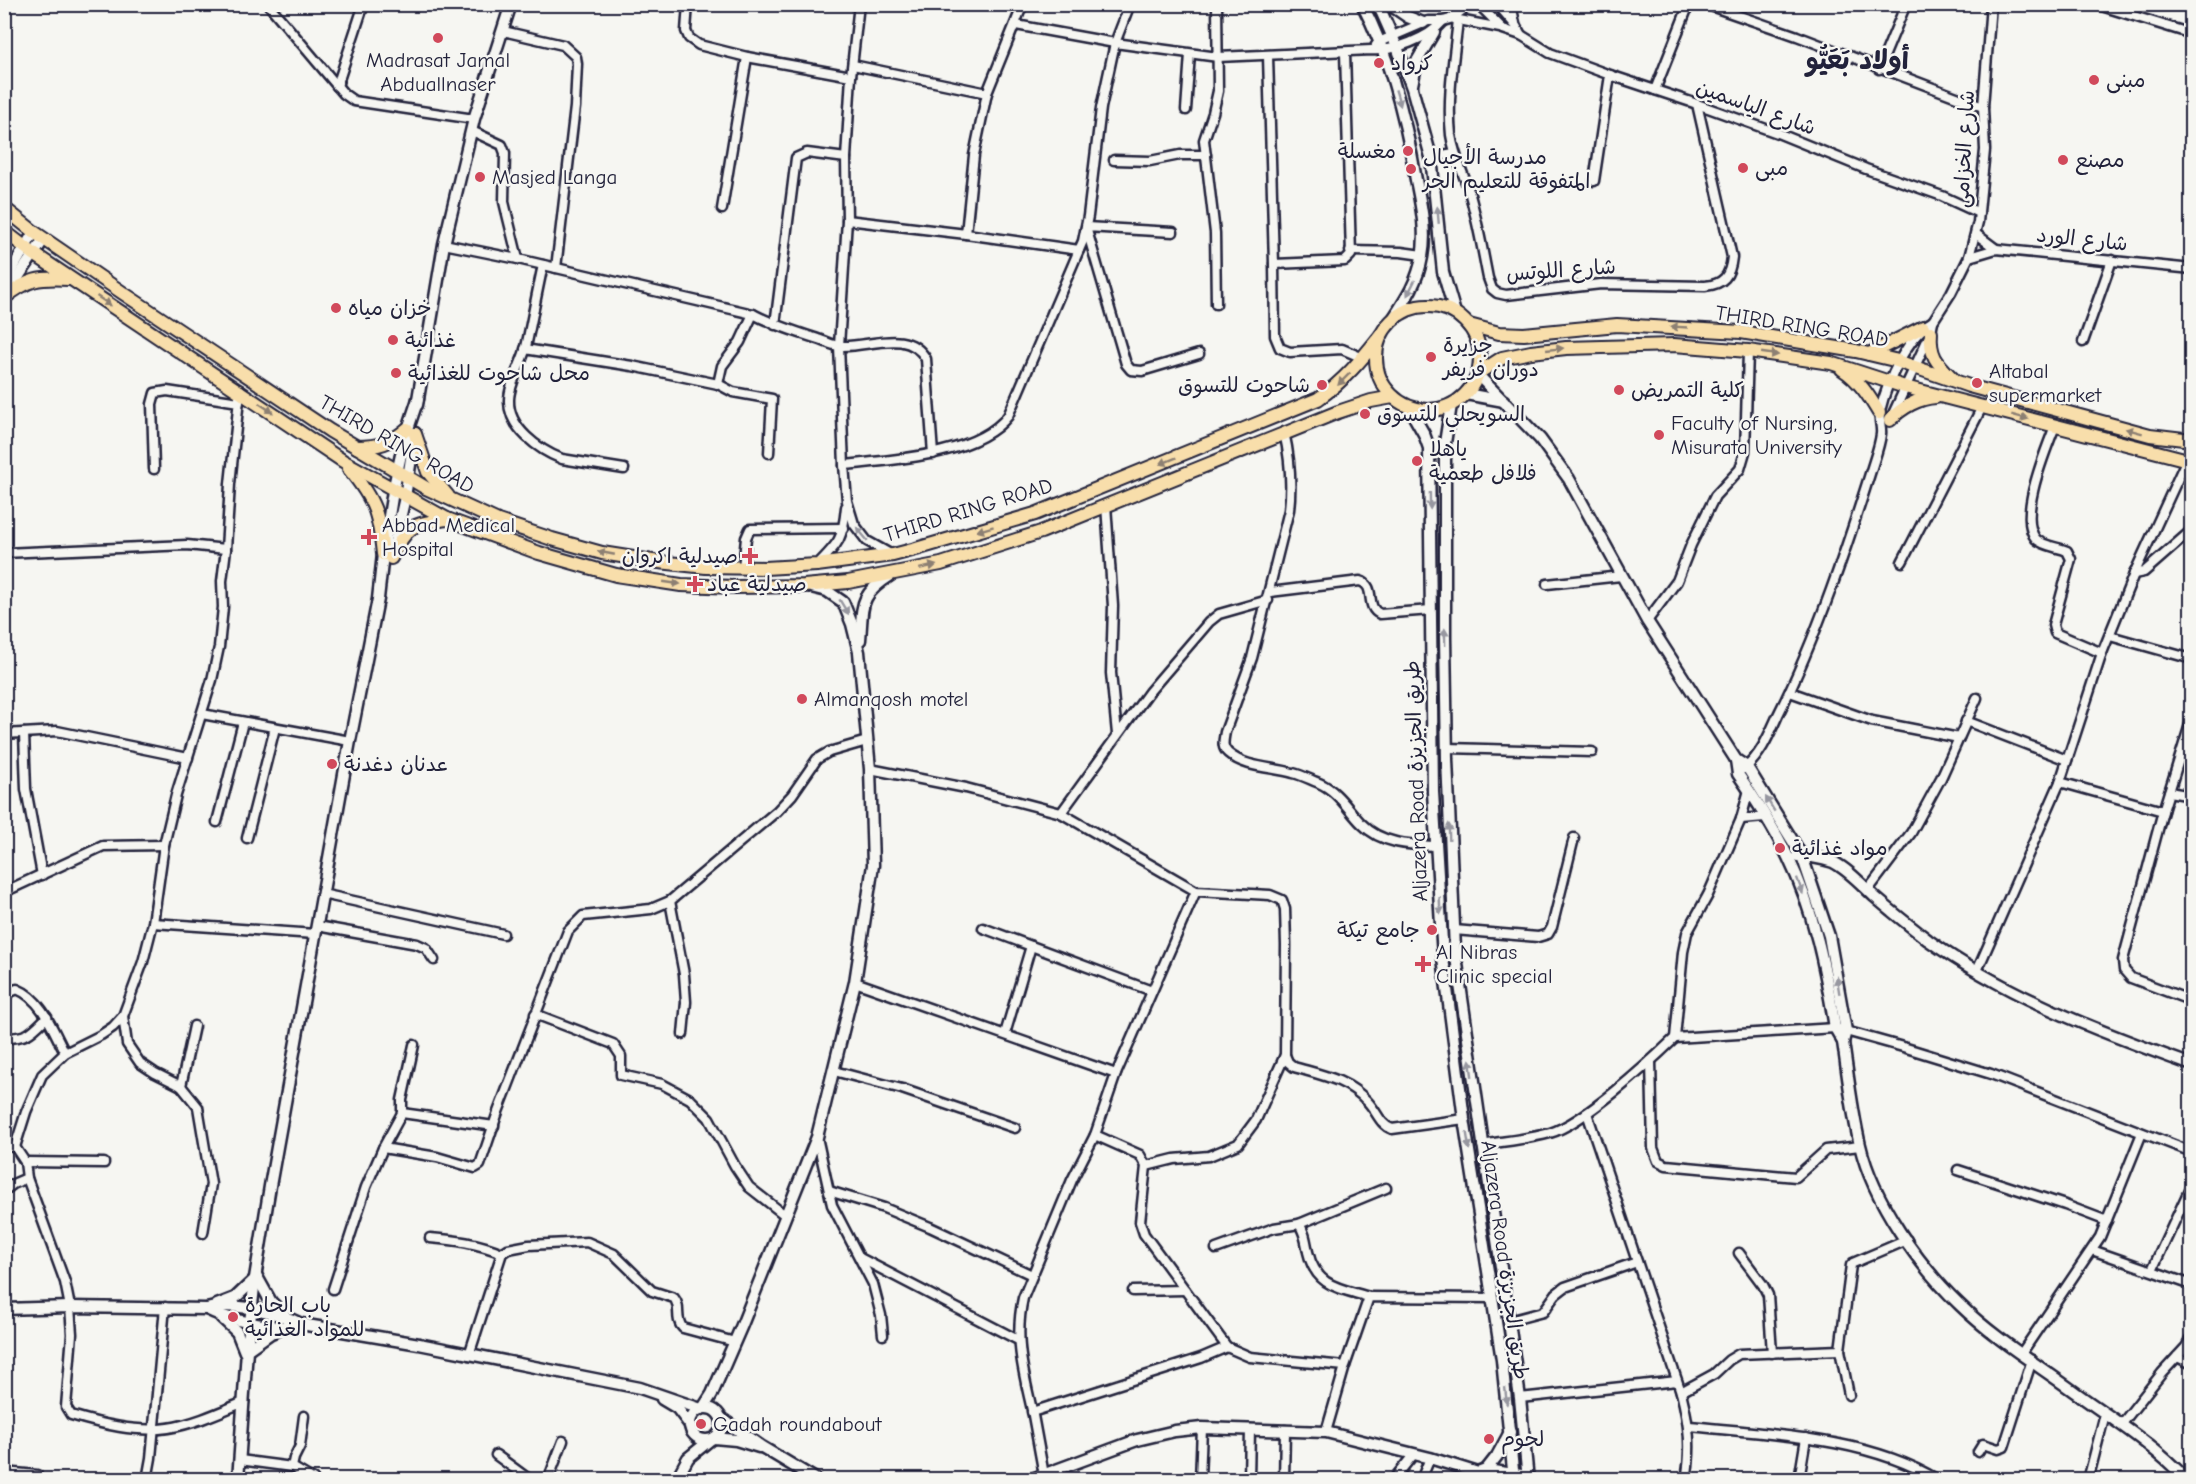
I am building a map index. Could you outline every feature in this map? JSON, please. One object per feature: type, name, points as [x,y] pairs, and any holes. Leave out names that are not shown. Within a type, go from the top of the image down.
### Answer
[{"type":"main road","name":"THIRD RING ROAD","points":[[4,208],[39,236],[355,447],[403,475],[498,521],[602,553],[670,563],[744,568],[817,565],[892,555],[1035,514],[1318,399],[1336,387],[1381,335]]},
{"type":"main road","name":"THIRD RING ROAD","points":[[4,231],[29,251],[239,396],[399,494],[447,519],[539,553],[616,575],[681,585],[804,586],[848,582],[941,564],[1041,532],[1284,432],[1371,401],[1393,397]]},
{"type":"main road","points":[[4,257],[4,272]]},
{"type":"main road","points":[[4,298],[21,285],[36,278],[71,279]]},
{"type":"main road","points":[[1418,306],[1437,306],[1455,313],[1469,325],[1480,347],[1479,373],[1466,394],[1451,405],[1429,410],[1408,406],[1393,397],[1385,387],[1378,370],[1376,352],[1381,335],[1393,319],[1418,306]]},
{"type":"main road","name":"THIRD RING ROAD","points":[[1469,325],[1499,333],[1524,334],[1617,325],[1741,332],[1869,354],[2150,435],[2192,440]]},
{"type":"main road","points":[[1869,354],[1929,327],[1930,347],[1933,355],[1954,380]]},
{"type":"main road","name":"THIRD RING ROAD","points":[[1479,373],[1502,358],[1566,348],[1674,345],[1748,351],[1831,363],[1945,398],[2189,461]]},
{"type":"main road","points":[[1831,363],[1855,378],[1885,416],[1896,414],[1917,401],[1928,398],[1945,398]]},
{"type":"main road","points":[[355,447],[382,445],[411,432],[428,472],[453,501]]},
{"type":"main road","points":[[343,461],[358,480],[376,510],[387,556]]},
{"type":"main road","points":[[387,556],[411,528],[419,524],[447,519]]},
{"type":"street","points":[[268,4],[337,86],[354,102],[474,119]]},
{"type":"street","points":[[337,86],[364,4]]},
{"type":"street","points":[[238,1479],[247,1353],[256,1276],[350,741],[418,399],[444,244],[474,119],[511,4]]},
{"type":"street","points":[[688,4],[686,31],[694,42],[747,57],[851,76]]},
{"type":"street","points":[[817,565],[837,544],[844,528],[847,501],[839,346],[847,220],[846,158],[851,76],[860,4]]},
{"type":"street","points":[[966,234],[974,155],[987,93],[1023,4]]},
{"type":"street","points":[[844,465],[933,454],[984,435],[1008,416],[1079,250],[1086,227],[1101,108],[1115,43],[1130,4]]},
{"type":"street","points":[[1216,304],[1215,233],[1205,132],[1217,102],[1217,4]]},
{"type":"street","points":[[1362,4],[1399,101],[1422,210],[1424,239],[1418,276],[1393,319]]},
{"type":"street","points":[[1378,4],[1412,88],[1431,157],[1443,272],[1455,313]]},
{"type":"street","points":[[1389,4],[1408,18],[1423,23],[1450,20]]},
{"type":"street","points":[[1016,25],[1190,54],[1218,57],[1268,56],[1378,48],[1434,32],[1471,4]]},
{"type":"street","points":[[1478,4],[1503,29]]},
{"type":"street","points":[[1497,4],[1521,35]]},
{"type":"street","points":[[1511,4],[1516,26]]},
{"type":"street","points":[[1655,90],[1689,4]]},
{"type":"street","points":[[1705,4],[1797,36],[1983,107]]},
{"type":"street","points":[[1879,69],[1906,4]]},
{"type":"street","name":"شارع الخزامى","points":[[1929,327],[1951,293],[1969,256],[1976,234],[1985,150],[1983,107],[1991,4]]},
{"type":"street","points":[[2095,4],[2121,8],[2192,33]]},
{"type":"street","name":"شارع الياسمين","points":[[1450,20],[1503,29],[1521,35],[1550,53],[1697,104],[1942,196],[1979,213]]},
{"type":"street","name":"شارع اللوتس","points":[[1450,20],[1450,125],[1454,153],[1468,187],[1488,279],[1492,289],[1497,293],[1518,294],[1601,284],[1717,284],[1728,276],[1732,257],[1697,104]]},
{"type":"street","points":[[1395,42],[1423,23]]},
{"type":"street","points":[[503,31],[563,45],[576,57],[575,107],[556,268]]},
{"type":"street","points":[[1412,88],[1417,61],[1434,32]]},
{"type":"street","points":[[1274,264],[1344,261],[1349,258],[1345,52]]},
{"type":"street","points":[[1186,110],[1190,54]]},
{"type":"street","points":[[1268,56],[1275,336],[1280,348],[1290,352],[1342,349],[1363,358]]},
{"type":"street","points":[[722,209],[747,57]]},
{"type":"street","points":[[853,65],[987,93]]},
{"type":"street","points":[[1594,181],[1610,75]]},
{"type":"street","points":[[471,131],[502,146],[505,153],[504,202],[518,259]]},
{"type":"street","points":[[775,325],[796,158],[807,153],[846,158]]},
{"type":"street","points":[[1431,157],[1454,153]]},
{"type":"street","points":[[1114,160],[1150,161],[1185,155],[1206,155]]},
{"type":"street","points":[[847,220],[1079,250]]},
{"type":"street","points":[[1086,227],[1173,232]]},
{"type":"street","points":[[1086,227],[1126,364],[1131,370],[1142,370],[1199,354]]},
{"type":"street","points":[[1976,234],[1996,249]]},
{"type":"street","points":[[4,283],[39,236]]},
{"type":"street","points":[[444,244],[753,314],[775,325],[839,346],[887,341],[908,342],[920,348],[926,358],[933,454]]},
{"type":"street","name":"شارع الورد","points":[[1969,256],[1996,249],[2192,269]]},
{"type":"street","points":[[4,298],[29,251]]},
{"type":"street","points":[[1350,251],[1401,252],[1422,255]]},
{"type":"street","points":[[2083,342],[2112,260]]},
{"type":"street","points":[[543,265],[525,349],[508,398],[510,411],[522,432],[545,450],[562,459],[624,469]]},
{"type":"street","points":[[718,384],[722,366],[746,333],[753,314]]},
{"type":"street","points":[[1743,770],[1760,752],[1790,692],[1814,634],[1862,500],[1885,416],[1890,381],[1899,362],[1929,327]]},
{"type":"street","points":[[1885,416],[1905,387],[1929,327]]},
{"type":"street","points":[[525,349],[632,366],[718,384],[733,392],[772,399],[769,453]]},
{"type":"street","points":[[1647,621],[1677,581],[1691,545],[1715,496],[1740,469],[1745,452],[1748,351]]},
{"type":"street","points":[[1479,373],[1540,439],[1569,479],[1647,621],[1736,760],[1802,856],[1829,936],[1841,1034],[1860,1146],[1872,1179],[1907,1240],[1924,1264],[1960,1305],[2021,1354],[2121,1425],[2187,1479]]},
{"type":"street","points":[[15,1147],[26,1112],[42,1075],[65,1053],[100,1035],[123,1016],[143,962],[153,923],[164,845],[213,680],[219,647],[223,607],[222,581],[239,396],[166,391],[155,393],[152,404],[154,470]]},
{"type":"street","points":[[1466,394],[1504,401]]},
{"type":"street","name":"Aljazera Road طريق الجزيزة","points":[[1451,405],[1444,464],[1444,638],[1454,930],[1461,1002],[1520,1398],[1528,1478]]},
{"type":"street","name":"Aljazera Road طريق الجزيزة","points":[[1408,406],[1429,448],[1436,846],[1443,958],[1464,1119],[1502,1360],[1514,1477]]},
{"type":"street","points":[[1902,562],[1982,407]]},
{"type":"street","points":[[2055,426],[2037,471],[2030,506],[2033,533],[2040,542],[2067,551],[2071,559],[2054,625],[2055,633],[2102,653]]},
{"type":"street","points":[[1284,432],[1289,454],[1291,491],[1289,510],[1252,658],[1225,732],[1224,750],[1254,765],[1295,773],[1323,785],[1347,805],[1362,824],[1385,839],[1408,845],[1436,846]]},
{"type":"street","points":[[1977,971],[2060,782],[2102,653],[2134,574],[2189,461]]},
{"type":"street","points":[[847,501],[854,524],[861,534],[877,548],[892,555]]},
{"type":"street","points":[[1107,505],[1113,606],[1111,673],[1117,734]]},
{"type":"street","points":[[744,568],[746,538],[750,529],[844,528]]},
{"type":"street","points":[[2134,574],[2144,572],[2192,530]]},
{"type":"street","points":[[4,554],[187,545],[226,549]]},
{"type":"street","points":[[688,1458],[693,1415],[702,1408],[721,1376],[817,1137],[855,982],[873,865],[870,769],[859,652],[860,615],[865,599],[876,585],[893,574]]},
{"type":"street","points":[[1547,584],[1621,576]]},
{"type":"street","points":[[1061,813],[1149,692],[1209,622],[1219,614],[1269,596],[1360,581],[1369,587],[1371,606],[1375,612],[1380,614],[1431,610]]},
{"type":"street","points":[[804,586],[827,591],[843,602],[850,616],[859,652]]},
{"type":"street","points":[[2110,636],[2192,659]]},
{"type":"street","points":[[1790,692],[1872,721],[1959,738]]},
{"type":"street","points":[[1868,890],[1911,833],[1941,778],[1977,698]]},
{"type":"street","points":[[202,714],[350,741]]},
{"type":"street","points":[[2192,718],[2163,811],[2123,960],[2124,970],[2137,981],[2192,1000]]},
{"type":"street","points":[[1966,721],[2067,759]]},
{"type":"street","points":[[216,822],[243,722]]},
{"type":"street","points":[[247,838],[275,728]]},
{"type":"street","points":[[4,734],[57,731],[188,758]]},
{"type":"street","points":[[24,733],[27,797],[42,875]]},
{"type":"street","points":[[383,1148],[438,1157],[475,1168],[480,1165],[568,931],[583,916],[651,909],[670,901],[777,811],[792,795],[817,759],[829,752],[867,741]]},
{"type":"street","points":[[1448,748],[1592,752]]},
{"type":"street","points":[[870,769],[966,788],[1061,813],[1197,891],[1270,895],[1282,900],[1285,909],[1286,945],[1285,1055],[1256,1120],[1238,1144],[1209,1156],[1174,1159],[1146,1166]]},
{"type":"street","points":[[1743,770],[1749,790],[1788,856],[1814,927],[1841,1034]]},
{"type":"street","points":[[2060,782],[2163,811]]},
{"type":"street","points":[[1482,1145],[1552,1133],[1587,1113],[1651,1061],[1675,1038],[1683,952],[1687,933],[1708,895],[1741,819],[1749,790]]},
{"type":"street","points":[[2169,792],[2192,796]]},
{"type":"street","points":[[1741,819],[1766,817]]},
{"type":"street","points":[[1454,930],[1538,937],[1548,934],[1552,927],[1574,838]]},
{"type":"street","points":[[4,892],[103,846],[164,845]]},
{"type":"street","points":[[1788,856],[1817,857],[1835,863],[1930,942],[2008,989],[2079,1023],[2192,1065]]},
{"type":"street","points":[[1044,1474],[1021,1363],[1018,1340],[1020,1315],[1032,1275],[1072,1180],[1095,1135],[1116,1074],[1197,891]]},
{"type":"street","points":[[322,894],[502,934]]},
{"type":"street","points":[[670,901],[684,975],[686,1002],[683,1034]]},
{"type":"street","points":[[153,923],[316,930],[417,944],[426,948],[434,960]]},
{"type":"street","points":[[982,928],[1152,991]]},
{"type":"street","points":[[1005,1034],[1031,946]]},
{"type":"street","points":[[855,982],[1116,1074]]},
{"type":"street","points":[[4,995],[17,989],[28,993],[47,1017],[65,1053]]},
{"type":"street","points":[[535,1014],[612,1044],[621,1056],[621,1075],[662,1084],[690,1099],[709,1118],[749,1187],[786,1216]]},
{"type":"street","points":[[123,1016],[128,1044],[140,1063],[181,1086],[198,1107],[211,1184],[203,1233]]},
{"type":"street","points":[[4,1038],[20,1038],[29,1035],[47,1017]]},
{"type":"street","points":[[181,1086],[194,1026]]},
{"type":"street","points":[[1675,1038],[1841,1034],[1991,1074],[2192,1152]]},
{"type":"street","points":[[333,1289],[359,1206],[383,1148],[402,1113],[402,1100],[414,1045]]},
{"type":"street","points":[[1285,1055],[1294,1067],[1344,1082],[1367,1101],[1384,1125],[1392,1129],[1464,1119]]},
{"type":"street","points":[[1651,1061],[1653,1148],[1658,1161],[1666,1165],[1796,1177],[1826,1150],[1860,1146]]},
{"type":"street","points":[[834,1071],[902,1089],[1015,1128]]},
{"type":"street","points":[[402,1113],[494,1126]]},
{"type":"street","points":[[1587,1113],[1681,1392],[1689,1426],[1690,1451],[1686,1479]]},
{"type":"street","points":[[2021,1354],[2092,1250],[2107,1221],[2142,1133]]},
{"type":"street","points":[[1095,1135],[1140,1155],[1146,1166],[1140,1222],[1144,1234],[1227,1347],[1250,1357],[1346,1365]]},
{"type":"street","points":[[817,1137],[832,1205],[860,1258],[876,1297],[883,1335]]},
{"type":"street","points":[[4,1146],[15,1147]]},
{"type":"street","points":[[15,1147],[25,1162],[27,1178],[65,1282],[72,1334],[66,1407],[69,1412],[95,1422],[154,1429],[188,1423],[244,1402]]},
{"type":"street","points":[[25,1162],[104,1163]]},
{"type":"street","points":[[1958,1170],[2107,1221]]},
{"type":"street","points":[[4,1191],[27,1178]]},
{"type":"street","points":[[2152,1270],[2192,1184]]},
{"type":"street","points":[[1216,1249],[1274,1228],[1299,1224],[1386,1188]]},
{"type":"street","points":[[829,1191],[884,1208],[930,1227],[1032,1275]]},
{"type":"street","points":[[1299,1224],[1305,1235],[1312,1268],[1326,1282],[1369,1297],[1492,1298]]},
{"type":"street","points":[[430,1238],[483,1245],[502,1253],[529,1245],[587,1242],[614,1254],[652,1291],[674,1298],[678,1305],[678,1320],[683,1328],[735,1342]]},
{"type":"street","points":[[1849,1395],[1840,1350],[1851,1265],[1907,1240]]},
{"type":"street","points":[[2092,1250],[2192,1285]]},
{"type":"street","points":[[469,1355],[502,1253]]},
{"type":"street","points":[[1740,1253],[1768,1295],[1772,1353]]},
{"type":"street","points":[[860,1258],[1018,1340]]},
{"type":"street","points":[[1509,1321],[1543,1312],[1556,1293],[1565,1287],[1637,1262]]},
{"type":"street","points":[[212,1309],[235,1298],[256,1276]]},
{"type":"street","points":[[256,1276],[271,1302],[287,1322]]},
{"type":"street","points":[[1133,1291],[1185,1290]]},
{"type":"street","points":[[1326,1432],[1369,1297]]},
{"type":"street","points":[[4,1309],[165,1307],[252,1310],[287,1322]]},
{"type":"street","points":[[147,1479],[165,1307]]},
{"type":"street","points":[[212,1309],[251,1322],[301,1324],[640,1388],[702,1408],[711,1408],[762,1447],[816,1479]]},
{"type":"street","points":[[212,1309],[237,1332],[247,1353]]},
{"type":"street","points":[[247,1353],[287,1322]]},
{"type":"street","points":[[2121,1425],[2186,1347],[2192,1336]]},
{"type":"street","points":[[1032,1412],[1201,1358],[1227,1347]]},
{"type":"street","points":[[1681,1392],[1714,1374],[1739,1354],[1840,1350]]},
{"type":"street","points":[[2177,1357],[2192,1364]]},
{"type":"street","points":[[1978,1452],[1983,1444],[1998,1449],[2004,1447],[2032,1360]]},
{"type":"street","points":[[676,1479],[688,1458],[722,1429],[719,1405],[721,1376]]},
{"type":"street","points":[[1520,1398],[1677,1381]]},
{"type":"street","points":[[640,1388],[677,1408],[702,1439],[736,1440],[762,1447]]},
{"type":"street","points":[[2088,1479],[2105,1414]]},
{"type":"street","points":[[292,1467],[300,1446],[304,1416]]},
{"type":"street","points":[[1689,1426],[1806,1438],[1852,1447],[1900,1462],[1938,1479]]},
{"type":"street","points":[[1029,1479],[1126,1444],[1175,1431],[1202,1428],[1326,1432],[1484,1474],[1528,1478]]},
{"type":"street","points":[[1200,1479],[1202,1428]]},
{"type":"street","points":[[1249,1479],[1250,1429]]},
{"type":"street","points":[[1284,1479],[1286,1430]]},
{"type":"street","points":[[1484,1474],[1510,1432]]},
{"type":"street","points":[[1800,1479],[1806,1438]]},
{"type":"street","points":[[548,1479],[563,1441]]},
{"type":"street","points":[[1393,1479],[1414,1454]]},
{"type":"street","points":[[496,1455],[530,1479]]},
{"type":"street","points":[[1421,1479],[1430,1458]]},
{"type":"street","points":[[240,1460],[292,1467],[314,1479]]},
{"type":"street","points":[[4,1472],[37,1475]]},
{"type":"place","name":"Madrasat Jamal Abduallnaser","points":[[438,38]]},
{"type":"place","name":"كرواد","points":[[1379,63]]},
{"type":"place","name":"مبنى","points":[[2094,80]]},
{"type":"place","name":"مغسلة","points":[[1408,151]]},
{"type":"place","name":"مصنع","points":[[2063,160]]},
{"type":"place","name":"مبى","points":[[1743,168]]},
{"type":"place","name":"مدرسة الأجيال المتفوقة للتعليم الحر","points":[[1411,169]]},
{"type":"place","name":"Masjed Langa","points":[[480,177]]},
{"type":"place","name":"خزان مياه","points":[[336,308]]},
{"type":"place","name":"غذائية","points":[[393,340]]},
{"type":"place","name":"جزيرة دوران فريفر","points":[[1431,357]]},
{"type":"place","name":"محل شاحوت للغذائية","points":[[396,373]]},
{"type":"place","name":"Altabal supermarket","points":[[1977,383]]},
{"type":"place","name":"شاحوت للتسوق","points":[[1322,385]]},
{"type":"place","name":"كلية التمريض","points":[[1619,390]]},
{"type":"place","name":"السويحلي للتسوق","points":[[1365,414]]},
{"type":"place","name":"Faculty of Nursing, Misurata University","points":[[1659,435]]},
{"type":"place","name":"ياهلا فلافل طعمية","points":[[1417,461]]},
{"type":"place","name":"Abbad Medical Hospital","points":[[369,537]]},
{"type":"place","name":"صيدلية اكروان","points":[[750,556]]},
{"type":"place","name":"صيدلية عباد","points":[[695,584]]},
{"type":"place","name":"Almanqosh motel","points":[[802,699]]},
{"type":"place","name":"عدنان دغدنة","points":[[332,764]]},
{"type":"place","name":"مواد غذائية","points":[[1780,848]]},
{"type":"place","name":"جامع تيكة","points":[[1432,930]]},
{"type":"place","name":"Al Nibras Clinic special","points":[[1423,964]]},
{"type":"place","name":"باب الحارة للمواد الغذائية","points":[[233,1317]]},
{"type":"place","name":"Gadah roundabout","points":[[701,1424]]},
{"type":"place","name":"لحوم","points":[[1489,1439]]},
{"type":"district","name":"أولاد بَعَيُّو","points":[[1857,60]]}]
